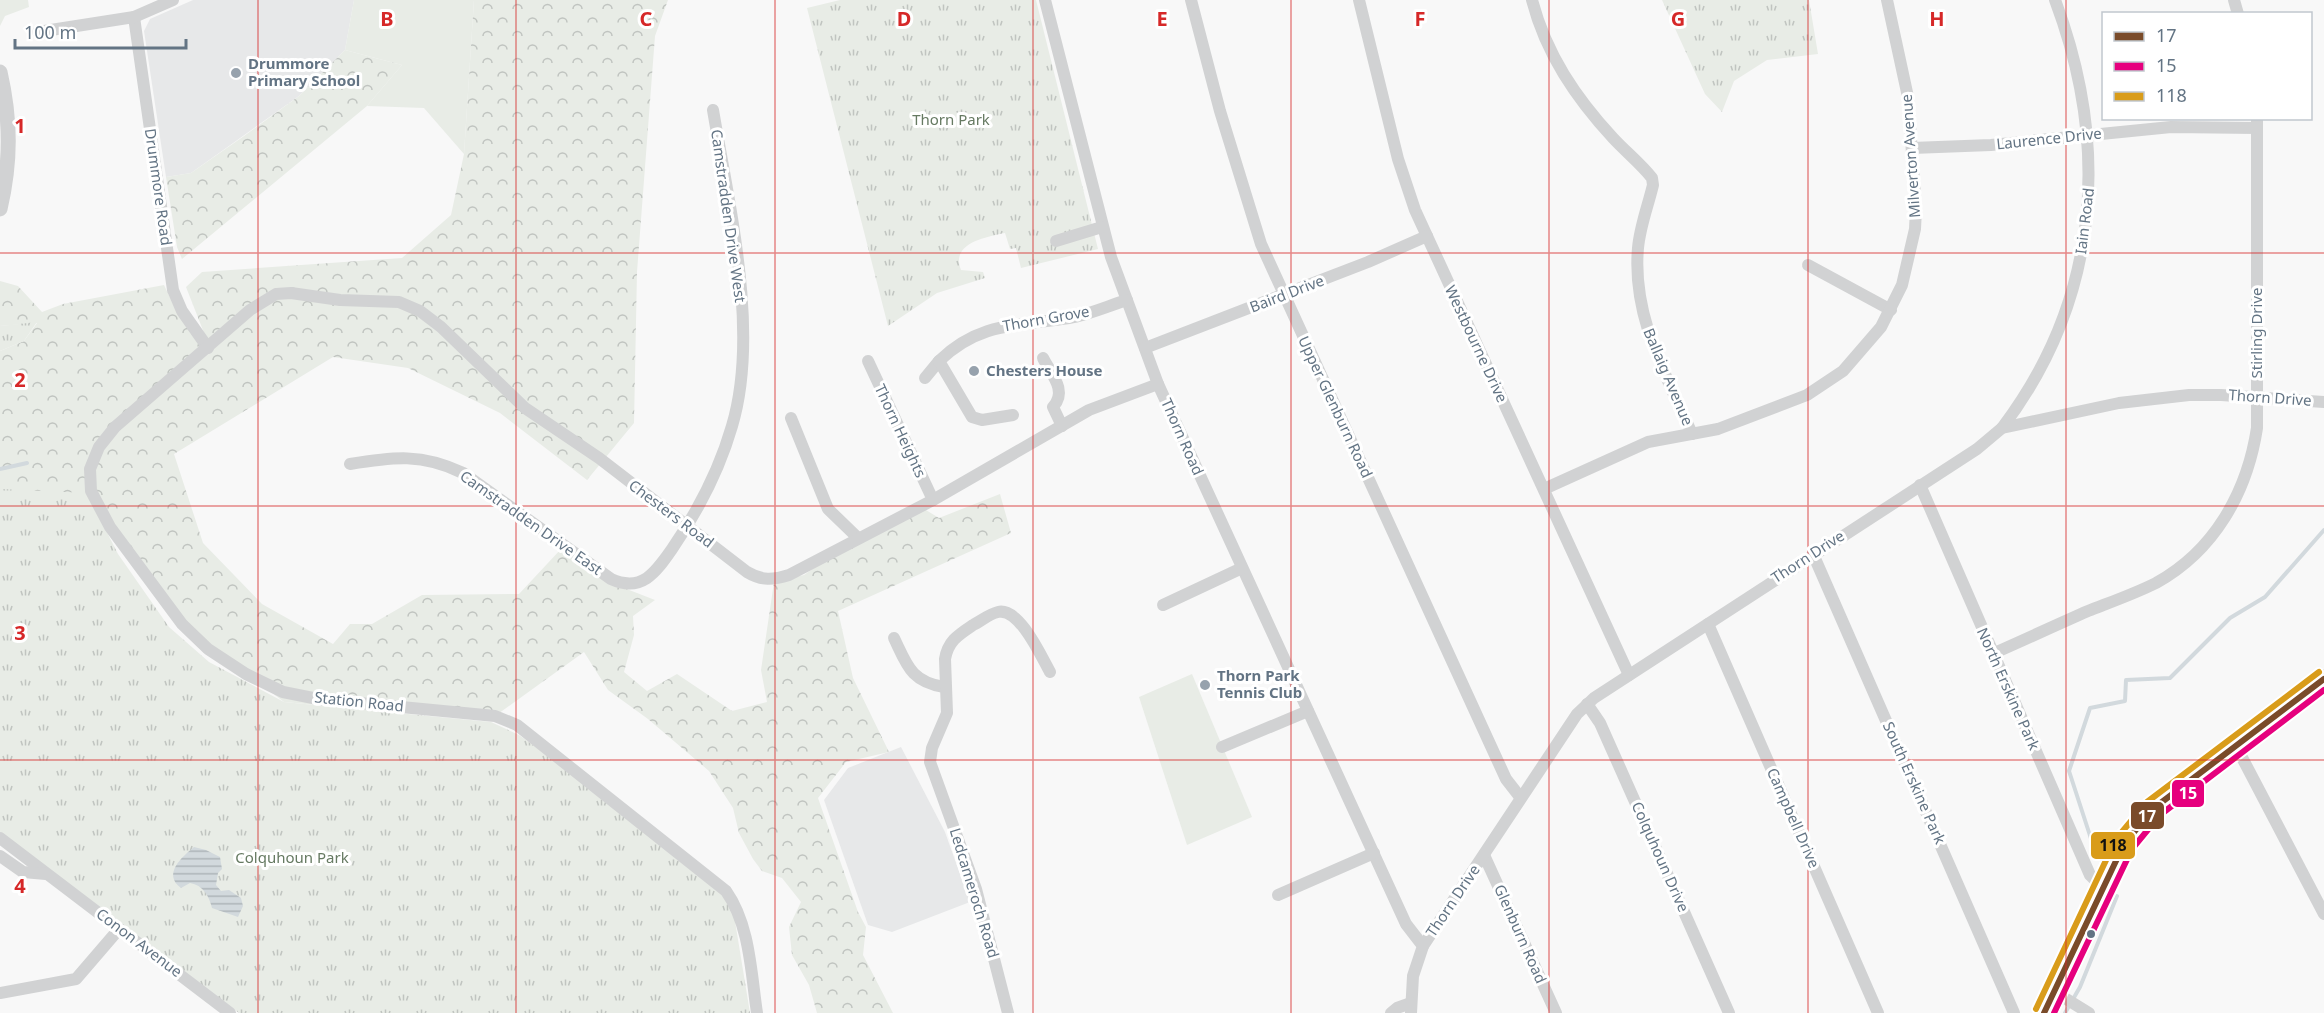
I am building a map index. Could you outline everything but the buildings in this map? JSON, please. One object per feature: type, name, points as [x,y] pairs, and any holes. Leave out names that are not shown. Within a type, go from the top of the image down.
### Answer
[{"type":"main road","points":[[2044,1013],[2060,994],[2102,887],[2124,844],[2154,808],[2324,679]]},
{"type":"street","points":[[38,32],[134,17],[173,0]]},
{"type":"street","name":"Thorn Road","points":[[1045,0],[1102,227],[1158,384],[1406,924],[1423,946]]},
{"type":"street","name":"Upper Glenburn Road","points":[[1191,0],[1245,200],[1283,295],[1506,779],[1520,797]]},
{"type":"street","name":"Westbourne Drive","points":[[1359,0],[1398,159],[1427,236],[1629,675]]},
{"type":"street","name":"Ballaig Avenue","points":[[1532,0],[1546,42],[1573,90],[1598,122],[1652,178],[1653,185],[1638,247],[1640,301],[1651,343],[1692,434]]},
{"type":"street","name":"Milverton Avenue","points":[[1544,489],[1642,445],[1718,429],[1807,395],[1843,371],[1875,335],[1891,310],[1902,285],[1915,229],[1908,96],[1887,0]]},
{"type":"street","name":"Iain Road","points":[[2002,428],[2038,375],[2066,310],[2086,233],[2090,167],[2089,136],[2074,53],[2055,0]]},
{"type":"street","name":"Drummore Road","points":[[134,17],[173,290],[182,311],[208,348]]},
{"type":"street","points":[[0,72],[10,138],[9,162],[0,209]]},
{"type":"street","name":"Camstradden Drive West","points":[[687,527],[706,494],[733,425],[742,360],[739,273],[713,110]]},
{"type":"street","name":"Laurence Drive","points":[[1912,148],[1991,145],[2170,127],[2257,123]]},
{"type":"street","name":"Stirling Drive","points":[[1992,654],[2154,583],[2196,553],[2215,532],[2241,490],[2254,445],[2257,396],[2257,123]]},
{"type":"street","points":[[1056,241],[1102,227]]},
{"type":"street","name":"Baird Drive","points":[[1145,348],[1427,236]]},
{"type":"street","points":[[1808,265],[1891,310]]},
{"type":"street","name":"Chesters Road","points":[[208,348],[256,306],[276,294],[291,293],[340,300],[399,302],[420,311],[441,327],[525,408],[599,458],[747,572],[764,580],[789,575],[933,500],[1089,410],[1158,384]]},
{"type":"street","name":"Thorn Grove","points":[[925,378],[950,350],[982,332],[1015,323],[1078,316],[1127,300]]},
{"type":"street","name":"Station Road","points":[[208,348],[115,427],[99,447],[90,469],[91,491],[103,517],[182,624],[208,649],[246,674],[284,692],[318,699],[495,716],[517,725],[726,891],[735,903],[744,933],[757,1013]]},
{"type":"street","points":[[1043,358],[1059,387],[1059,398],[1049,407],[1062,426]]},
{"type":"street","name":"Thorn Heights","points":[[868,361],[933,500]]},
{"type":"street","points":[[939,361],[972,417],[982,420],[1013,415]]},
{"type":"street","name":"Thorn Drive","points":[[1423,946],[1520,797],[1577,714],[1587,704],[1920,485],[2002,428],[2084,409],[2189,395],[2257,396],[2324,402]]},
{"type":"street","points":[[791,418],[809,457],[809,468],[828,509],[858,538]]},
{"type":"street","points":[[809,457],[821,450]]},
{"type":"street","name":"Camstradden Drive East","points":[[350,465],[393,458],[424,458],[442,463],[463,473],[574,554],[624,585],[640,582],[651,576],[687,527]]},
{"type":"street","name":"North Erskine Park","points":[[1920,485],[2090,875],[2102,887]]},
{"type":"street","name":"South Erskine Park","points":[[1814,554],[2014,1013]]},
{"type":"street","points":[[1163,605],[1242,568]]},
{"type":"street","points":[[894,638],[914,675],[928,684],[944,687],[945,660],[951,642],[997,612],[1009,613],[1020,622],[1050,672]]},
{"type":"street","name":"Campbell Drive","points":[[1708,624],[1878,1013]]},
{"type":"street","name":"Ledcameroch Road","points":[[944,687],[947,713],[932,748],[930,762],[976,889],[1008,1013]]},
{"type":"street","name":"Colquhoun Drive","points":[[1587,704],[1600,723],[1729,1013]]},
{"type":"street","points":[[1222,747],[1308,711]]},
{"type":"street","points":[[2236,746],[2320,899],[2324,914]]},
{"type":"street","name":"Conon Avenue","points":[[0,838],[230,1013]]},
{"type":"street","points":[[1278,895],[1374,854]]},
{"type":"street","name":"Glenburn Road","points":[[1484,855],[1556,1013]]},
{"type":"street","name":"Conon Avenue","points":[[0,856],[23,872],[47,874]]},
{"type":"street","points":[[0,993],[76,979],[119,929]]},
{"type":"street","points":[[1390,1013],[1411,1008],[1413,976],[1423,946]]},
{"type":"street","points":[[2060,994],[2089,1013]]},
{"type":"shaded area","name":"Drummore Primary School","points":[[193,0],[354,0],[345,50],[299,96],[191,173],[166,177],[144,31],[150,19]]},
{"type":"shaded area","points":[[901,747],[945,832],[970,902],[892,932],[868,925],[824,800],[848,768]]},
{"type":"shaded area","points":[[194,847],[220,857],[222,869],[218,873],[216,885],[221,891],[229,890],[241,898],[243,906],[238,917],[212,908],[207,895],[195,884],[190,883],[181,888],[176,883],[173,877],[176,866]]},
{"type":"green space","points":[[0,0],[28,0],[29,7],[5,16],[0,26]]},
{"type":"green space","points":[[354,0],[474,0],[464,154],[424,108],[367,106],[402,65],[345,50]]},
{"type":"green space","points":[[474,0],[668,0],[655,36],[637,272],[634,423],[587,480],[500,413],[408,368],[333,357],[174,454],[203,543],[262,604],[333,644],[350,624],[372,624],[422,595],[519,594],[561,549],[619,586],[655,600],[633,616],[634,635],[624,672],[647,691],[677,674],[732,711],[767,702],[761,670],[774,582],[804,575],[845,546],[921,507],[939,518],[1000,494],[1011,533],[838,611],[853,678],[889,752],[846,762],[818,798],[858,912],[866,927],[863,955],[893,1013],[817,1013],[809,985],[792,955],[789,927],[801,902],[782,878],[762,871],[753,859],[739,833],[733,808],[709,771],[648,719],[608,690],[584,652],[495,716],[390,712],[284,702],[182,624],[112,524],[0,493],[0,351],[24,341],[37,323],[0,326],[0,281],[18,286],[42,312],[63,304],[164,285],[175,308],[208,343],[186,287],[202,272],[402,258],[451,215],[464,154]]},
{"type":"green space","name":"Thorn Park","points":[[840,0],[1036,0],[1098,249],[1021,268],[1016,248],[1010,249],[1005,233],[980,239],[965,247],[959,261],[961,270],[983,272],[985,278],[937,293],[888,326],[807,8]]},
{"type":"green space","points":[[1662,0],[1809,0],[1818,54],[1767,60],[1734,81],[1722,112],[1705,94]]},
{"type":"green space","points":[[345,50],[402,65],[367,106],[182,259],[177,247],[166,177],[191,173],[244,136],[299,96]]},
{"type":"green space","points":[[37,322],[24,341],[0,351],[0,326]]},
{"type":"green space","name":"Colquhoun Park","points":[[0,489],[87,493],[118,554],[169,627],[209,662],[284,702],[491,722],[519,735],[578,777],[722,891],[734,915],[750,1013],[239,1013],[0,832]]},
{"type":"green space","points":[[1192,674],[1252,817],[1187,845],[1139,697]]},
{"type":"waterway","points":[[0,469],[27,463]]},
{"type":"waterway","points":[[2095,851],[2069,771],[2090,708],[2125,701],[2126,680],[2170,678],[2230,618],[2265,597],[2324,530]]},
{"type":"waterway","points":[[2065,1013],[2080,987],[2117,896]]},
{"type":"transit line","name":"118","points":[[2036,1009],[2116,839],[2147,802],[2319,672]]},
{"type":"transit line","name":"17","points":[[2044,1013],[2124,844],[2154,808],[2324,679]]},
{"type":"transit line","name":"15","points":[[2054,1013],[2132,849],[2160,815],[2324,690]]},
{"type":"place","name":"Drummore Primary School","points":[[236,73]]},
{"type":"place","name":"Chesters House","points":[[974,371]]},
{"type":"place","name":"Thorn Park Tennis Club","points":[[1205,685]]}]
